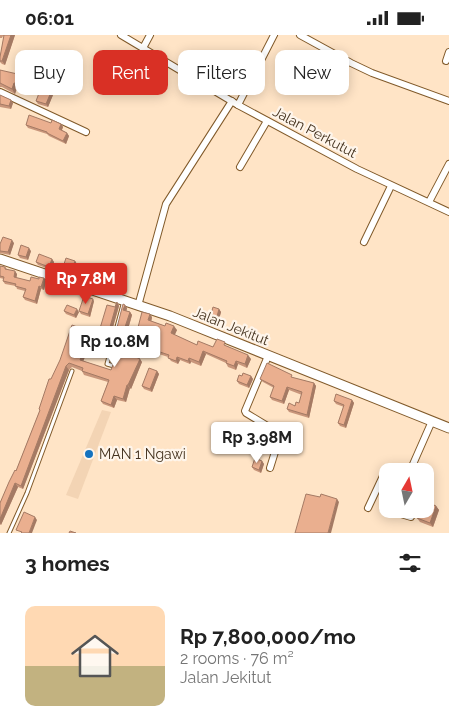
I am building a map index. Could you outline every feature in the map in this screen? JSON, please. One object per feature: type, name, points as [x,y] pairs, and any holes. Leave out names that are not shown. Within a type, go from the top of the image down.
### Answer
[{"type":"street","name":"Jalan Perkutut","points":[[121,35],[267,121],[392,186],[449,211]]},
{"type":"street","points":[[143,48],[150,35]]},
{"type":"street","points":[[138,306],[166,204],[235,103],[274,35]]},
{"type":"street","points":[[300,35],[372,73],[449,101]]},
{"type":"street","points":[[446,61],[449,52]]},
{"type":"street","points":[[0,92],[86,132]]},
{"type":"street","points":[[240,167],[267,121]]},
{"type":"street","points":[[429,202],[449,164]]},
{"type":"street","points":[[364,242],[392,186]]},
{"type":"street","name":"Jalan Jekitut","points":[[0,259],[170,316],[449,428]]},
{"type":"street","points":[[268,356],[245,411],[279,433],[280,439],[270,467]]},
{"type":"street","points":[[414,463],[432,421]]},
{"type":"street","points":[[368,508],[379,485]]},
{"type":"lane","points":[[114,366],[107,364],[124,301]]},
{"type":"lane","points":[[9,533],[27,493],[72,371]]},
{"type":"shaded area","name":"MAN 1 Ngawi","points":[[102,410],[111,412],[78,499],[66,495]]},
{"type":"building","points":[[4,35],[11,35],[2,61],[0,61],[0,57]]},
{"type":"building","points":[[0,70],[15,73],[15,83],[12,89],[0,83]]},
{"type":"building","points":[[0,95],[11,100],[9,106],[0,104]]},
{"type":"building","points":[[38,95],[50,95],[46,104],[36,101]]},
{"type":"building","points":[[29,115],[51,123],[52,120],[61,124],[59,129],[67,133],[63,141],[47,132],[26,125]]},
{"type":"building","points":[[3,237],[12,240],[8,252],[0,251]]},
{"type":"building","points":[[21,245],[29,248],[26,257],[18,255]]},
{"type":"building","points":[[39,254],[52,259],[49,267],[36,262]]},
{"type":"building","points":[[66,258],[75,261],[70,274],[62,270]]},
{"type":"building","points":[[0,266],[15,271],[14,277],[30,281],[31,277],[44,278],[41,287],[39,286],[35,301],[23,297],[26,289],[3,281],[4,277],[0,276]]},
{"type":"building","points":[[84,296],[93,299],[88,314],[79,311]]},
{"type":"building","points":[[117,302],[103,352],[85,346],[80,360],[111,370],[119,349],[112,347],[123,304],[125,305],[123,310],[130,312],[123,333],[136,335],[142,312],[150,314],[148,320],[165,326],[166,323],[174,326],[171,333],[197,345],[198,341],[213,347],[217,339],[225,342],[224,345],[248,355],[245,364],[236,361],[234,366],[203,351],[199,362],[189,358],[188,361],[177,357],[176,361],[168,358],[169,355],[139,345],[134,356],[140,359],[127,385],[123,399],[114,396],[111,405],[101,401],[109,380],[82,371],[83,368],[69,363],[66,366],[21,486],[15,483],[0,519],[0,503],[16,471],[40,410],[49,379],[51,379],[60,360],[72,325],[98,335],[107,305],[115,307]]},
{"type":"building","points":[[67,305],[77,309],[74,315],[64,311]]},
{"type":"building","points":[[213,307],[219,309],[216,320],[210,318]]},
{"type":"building","points":[[267,363],[292,375],[291,377],[314,383],[307,415],[287,409],[289,403],[295,406],[296,402],[299,403],[302,392],[287,387],[282,401],[270,397],[274,386],[260,379]]},
{"type":"building","points":[[149,368],[157,371],[150,389],[142,386]]},
{"type":"building","points":[[243,373],[251,376],[247,385],[237,381],[239,375],[242,376]]},
{"type":"building","points":[[336,394],[352,400],[344,425],[338,423],[344,405],[334,401]]},
{"type":"building","points":[[255,458],[262,461],[259,470],[252,467]]},
{"type":"building","points":[[306,494],[320,497],[321,494],[337,499],[328,533],[295,533]]},
{"type":"building","points":[[24,512],[35,517],[29,533],[21,533],[16,530]]},
{"type":"building","points":[[417,518],[432,518],[430,523]]},
{"type":"place","name":"MAN 1 Ngawi","points":[[89,454]]}]
